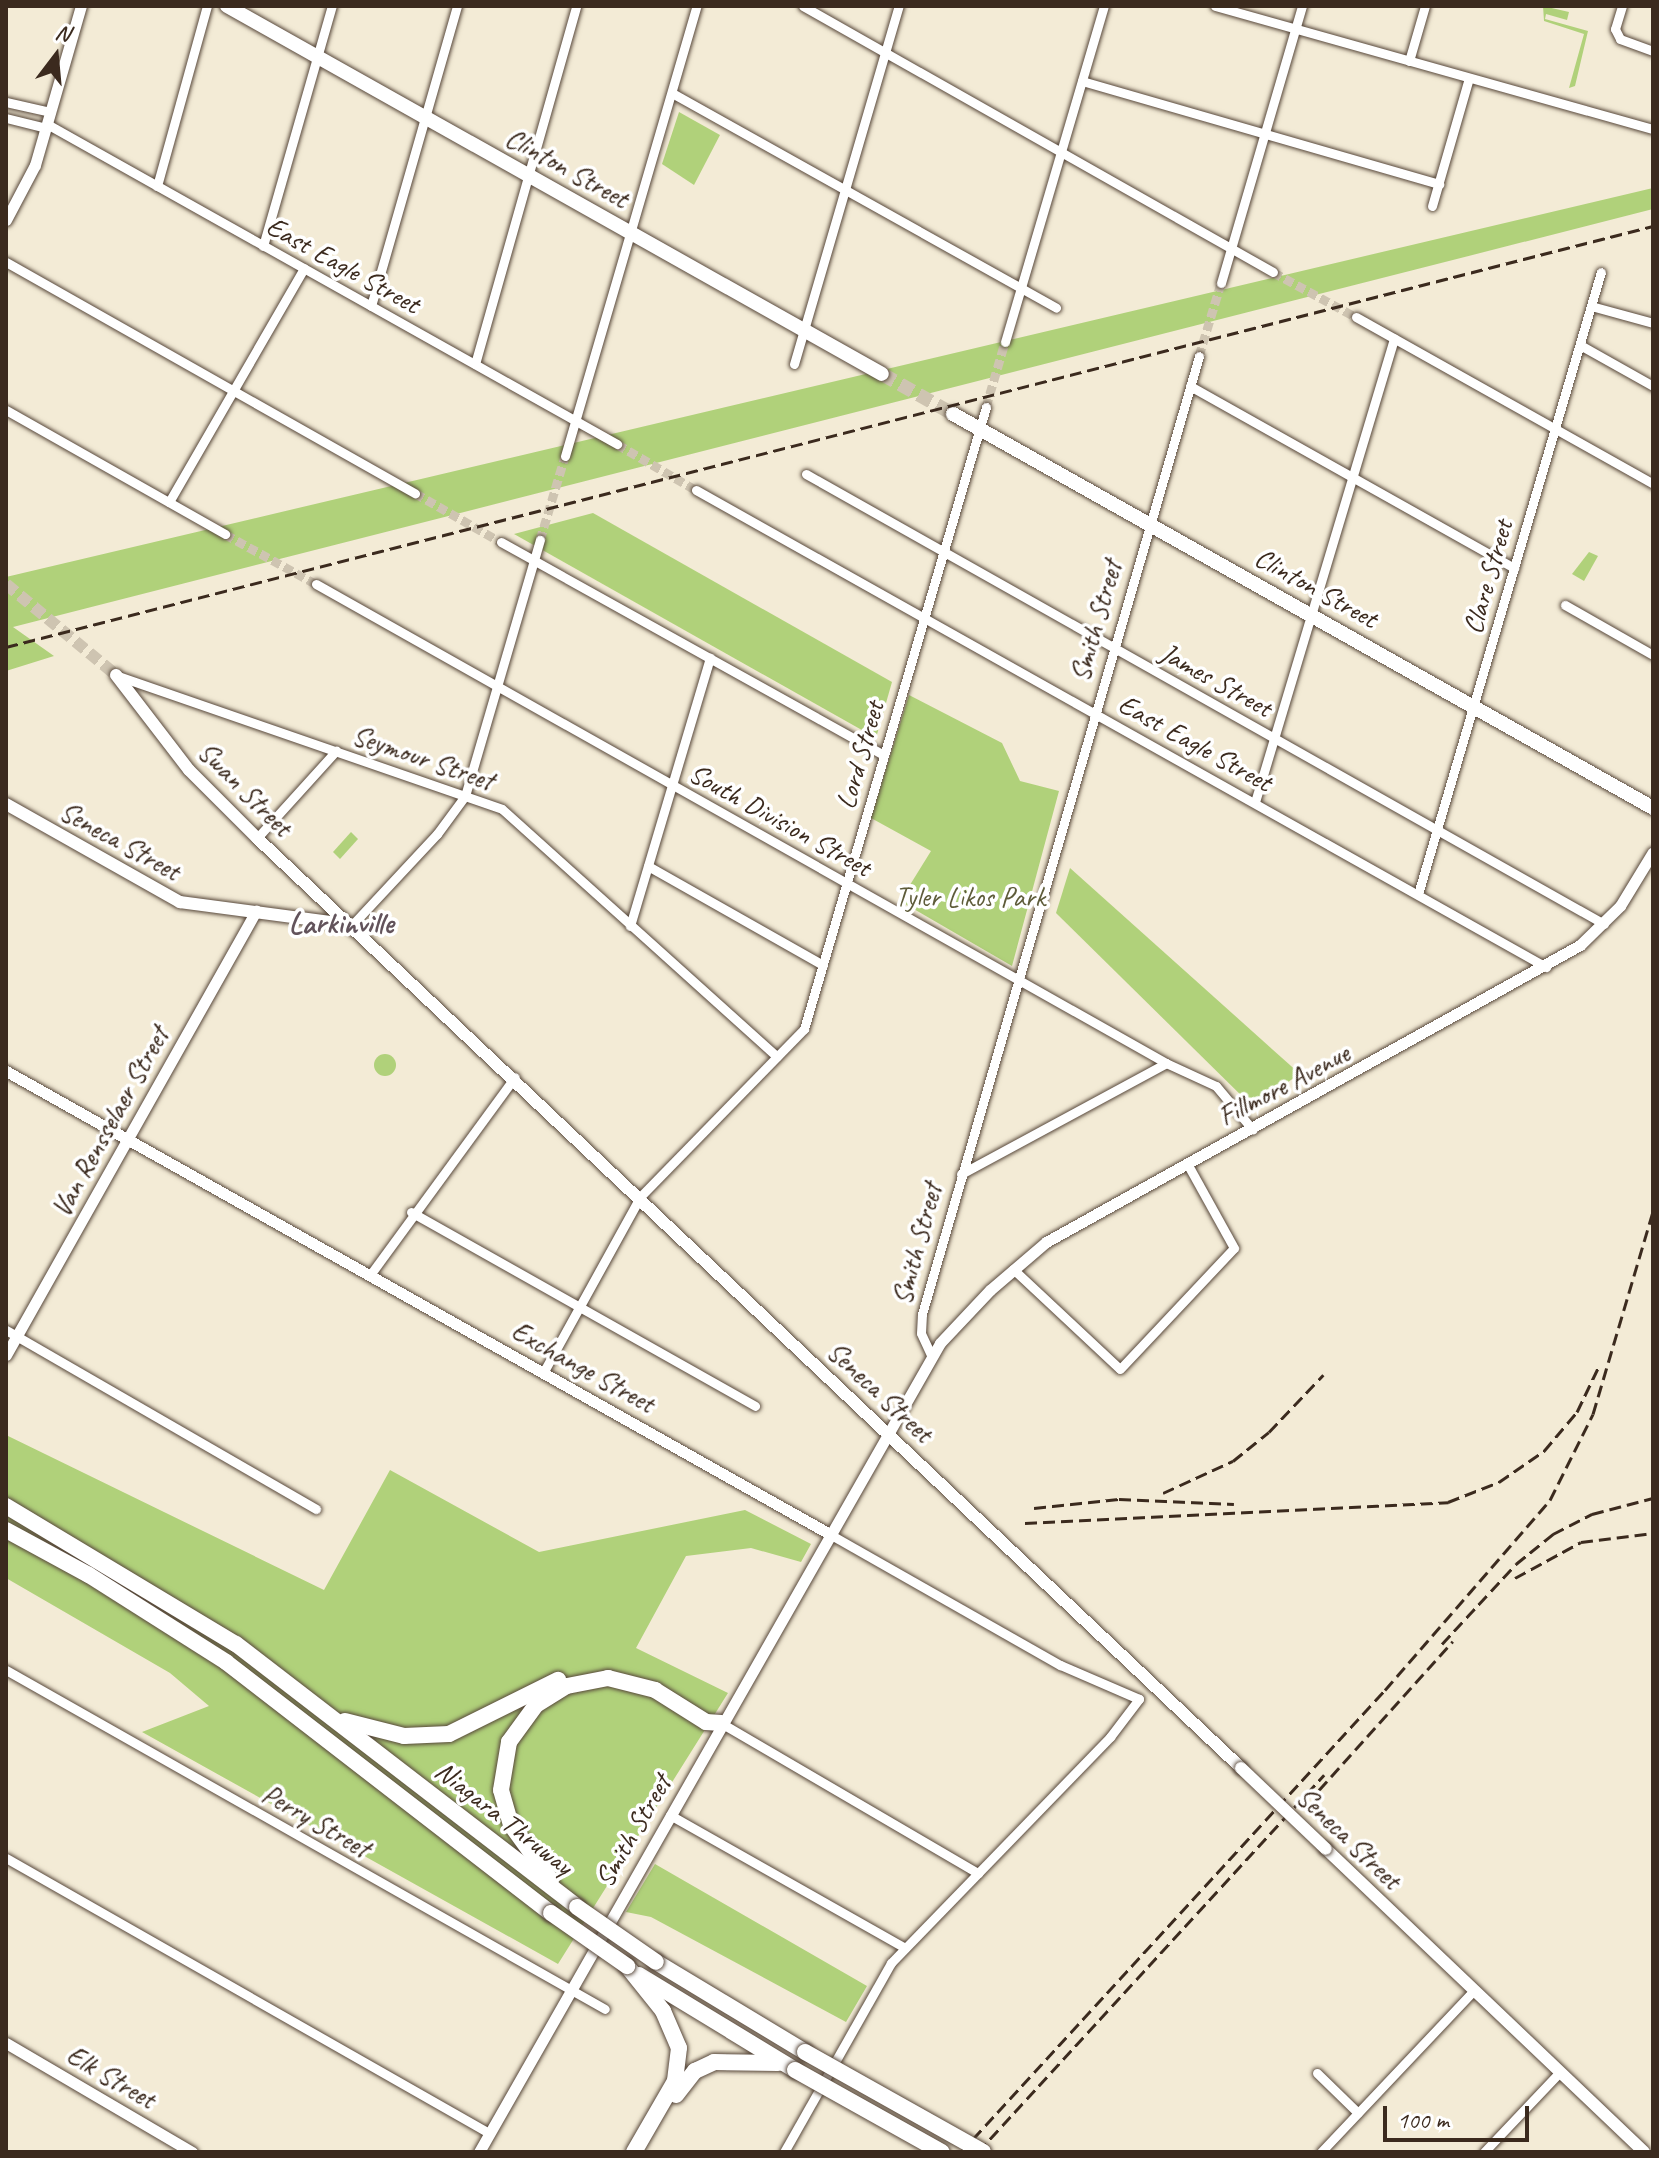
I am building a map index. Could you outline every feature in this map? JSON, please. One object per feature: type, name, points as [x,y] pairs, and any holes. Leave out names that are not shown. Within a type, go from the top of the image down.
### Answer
[{"type":"highway","name":"Niagara Thruway","points":[[6,1506],[236,1644],[569,1901],[656,1962],[805,2052],[983,2152]]},
{"type":"highway","name":"Niagara Thruway","points":[[6,1530],[226,1662],[551,1913],[627,1966],[640,1980]]},
{"type":"highway","points":[[335,1718],[404,1736],[449,1734],[568,1675],[614,1668],[653,1679],[721,1723]]},
{"type":"highway","points":[[569,1901],[524,1846],[504,1806],[505,1755],[524,1717],[567,1686],[608,1678],[655,1690],[706,1722],[721,1723]]},
{"type":"highway","points":[[640,1980],[942,2152]]},
{"type":"highway","points":[[634,2152],[675,2081],[679,2060],[670,2023],[640,1980]]},
{"type":"highway","points":[[643,2152],[682,2086],[704,2066],[728,2059],[790,2067]]},
{"type":"main road","name":"Clinton Street","points":[[227,6],[316,59],[882,374]]},
{"type":"main road","name":"Clinton Street","points":[[953,414],[1653,808]]},
{"type":"main road","name":"Swan Street","points":[[116,675],[189,770],[257,838],[352,925]]},
{"type":"main road","name":"Seneca Street","points":[[6,804],[180,902],[352,925],[1644,2152]]},
{"type":"street","points":[[6,220],[32,172],[81,6]]},
{"type":"street","points":[[157,186],[207,6]]},
{"type":"street","points":[[263,246],[332,6]]},
{"type":"street","points":[[371,306],[457,6]]},
{"type":"street","points":[[475,364],[576,6]]},
{"type":"street","points":[[565,456],[697,6]]},
{"type":"street","points":[[803,6],[1273,272]]},
{"type":"street","points":[[794,364],[899,6]]},
{"type":"street","points":[[1005,342],[1104,6]]},
{"type":"street","points":[[1215,6],[1653,129]]},
{"type":"street","points":[[1221,283],[1302,6]]},
{"type":"street","points":[[1409,61],[1425,6]]},
{"type":"street","points":[[1622,6],[1618,37],[1653,51]]},
{"type":"street","points":[[1432,206],[1469,78]]},
{"type":"street","points":[[1082,81],[1439,184]]},
{"type":"street","points":[[672,93],[1056,308]]},
{"type":"street","name":"East Eagle Street","points":[[6,102],[48,121],[157,186],[617,444]]},
{"type":"street","name":"East Eagle Street","points":[[6,118],[48,121]]},
{"type":"street","points":[[6,262],[415,493]]},
{"type":"street","points":[[169,502],[304,268]]},
{"type":"street","name":"Clare Street","points":[[1418,894],[1601,272]]},
{"type":"street","points":[[1591,306],[1653,323]]},
{"type":"street","points":[[1356,317],[1653,484]]},
{"type":"street","points":[[1255,802],[1394,338]]},
{"type":"street","points":[[1580,345],[1653,386]]},
{"type":"street","name":"Smith Street","points":[[479,2152],[886,1431],[932,1357],[920,1326],[1016,980],[1199,356]]},
{"type":"street","points":[[1190,386],[1514,568]]},
{"type":"street","name":"Lord Street","points":[[543,1373],[640,1197],[804,1029],[986,407]]},
{"type":"street","points":[[6,410],[225,534]]},
{"type":"street","name":"James Street","points":[[806,474],[1604,924]]},
{"type":"street","name":"East Eagle Street","points":[[696,490],[1546,967]]},
{"type":"street","points":[[352,925],[437,834],[465,796],[540,540]]},
{"type":"street","points":[[501,542],[883,755]]},
{"type":"street","name":"South Division Street","points":[[316,584],[848,882],[1016,980],[1166,1063],[1226,1092],[1253,1130]]},
{"type":"street","points":[[1565,605],[1653,655]]},
{"type":"street","points":[[630,926],[710,658]]},
{"type":"street","name":"Seymour Street","points":[[116,675],[502,809],[777,1057]]},
{"type":"street","points":[[257,838],[336,751]]},
{"type":"street","name":"Fillmore Avenue","points":[[932,1357],[1013,1269],[1046,1242],[1546,967],[1604,924],[1634,887],[1653,852]]},
{"type":"street","points":[[648,866],[823,965]]},
{"type":"street","name":"Van Rensselaer Street","points":[[6,1355],[11,1333],[129,1139],[256,911]]},
{"type":"street","points":[[961,1174],[1166,1063]]},
{"type":"street","name":"Exchange Street","points":[[6,1071],[1060,1665],[1139,1699],[1110,1737],[978,1873]]},
{"type":"street","points":[[370,1275],[411,1212],[515,1077]]},
{"type":"street","points":[[1013,1269],[1120,1369],[1234,1248],[1188,1165]]},
{"type":"street","points":[[411,1212],[755,1406]]},
{"type":"street","points":[[11,1333],[316,1509]]},
{"type":"street","name":"Perry Street","points":[[6,1670],[605,2009]]},
{"type":"street","points":[[721,1723],[978,1873],[891,1963],[784,2152]]},
{"type":"street","points":[[670,1815],[905,1948]]},
{"type":"street","points":[[6,1858],[489,2133]]},
{"type":"street","points":[[1321,2152],[1474,1990]]},
{"type":"street","name":"Elk Street","points":[[6,2043],[192,2152]]},
{"type":"street","points":[[1484,2152],[1560,2072]]},
{"type":"street","points":[[1317,2073],[1358,2113]]},
{"type":"green space","points":[[1543,6],[1569,12],[1567,20],[1546,14],[1545,19],[1588,31],[1575,86],[1569,88],[1584,34],[1544,21]]},
{"type":"green space","points":[[679,112],[720,135],[694,185],[662,164]]},
{"type":"green space","points":[[1653,188],[1653,209],[13,627],[54,656],[6,671],[6,577]]},
{"type":"green space","points":[[593,513],[892,682],[876,738],[514,534]]},
{"type":"green space","points":[[1589,552],[1598,556],[1584,581],[1572,574]]},
{"type":"green space","name":"Tyler Likos Park","points":[[909,695],[1002,743],[1020,781],[1059,791],[1012,966],[900,901],[931,851],[871,818]]},
{"type":"green space","points":[[351,832],[358,839],[340,859],[333,852]]},
{"type":"green space","points":[[1070,868],[1300,1074],[1252,1106],[1056,913]]},
{"type":"green space","points":[[385,1054],[393,1057],[396,1065],[393,1073],[385,1076],[377,1073],[374,1065],[377,1057]]},
{"type":"green space","points":[[6,1435],[324,1590],[390,1470],[539,1552],[745,1510],[811,1544],[801,1562],[751,1548],[686,1556],[636,1648],[728,1693],[558,1964],[142,1732],[209,1706],[170,1673],[6,1578]]},
{"type":"green space","points":[[655,1864],[867,1986],[846,2022],[651,1917],[626,1912]]},
{"type":"tunnel","points":[[1273,272],[1356,317]]},
{"type":"tunnel","points":[[1199,356],[1221,283]]},
{"type":"tunnel","points":[[986,407],[1005,342]]},
{"type":"tunnel","points":[[882,374],[953,414]]},
{"type":"tunnel","points":[[617,444],[696,490]]},
{"type":"tunnel","points":[[540,540],[565,456]]},
{"type":"tunnel","points":[[415,493],[501,542]]},
{"type":"tunnel","points":[[225,534],[316,584]]},
{"type":"tunnel","points":[[6,584],[116,675]]},
{"type":"railway","points":[[6,647],[1653,226]]},
{"type":"railway","points":[[961,2152],[1385,1690],[1550,1500],[1593,1414],[1653,1212]]},
{"type":"railway","points":[[1025,1523],[1448,1502],[1499,1482],[1544,1451],[1577,1412],[1599,1366]]},
{"type":"railway","points":[[1163,1493],[1233,1461],[1269,1432],[1323,1375]]},
{"type":"railway","points":[[1442,1644],[1516,1564],[1553,1534],[1592,1514],[1653,1498]]},
{"type":"railway","points":[[1034,1508],[1119,1499],[1234,1504]]},
{"type":"railway","points":[[1515,1578],[1581,1542],[1653,1533]]},
{"type":"railway","points":[[1319,1790],[1453,1641]]},
{"type":"railway","points":[[978,2152],[1324,1775]]},
{"type":"district","name":"Larkinville","points":[[341,923]]}]
